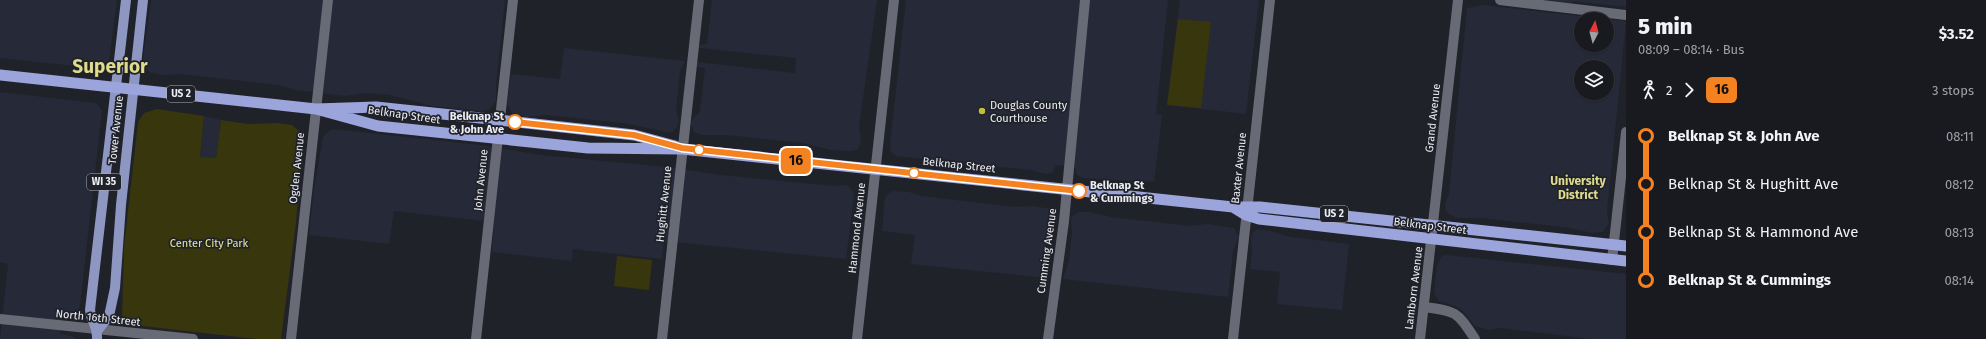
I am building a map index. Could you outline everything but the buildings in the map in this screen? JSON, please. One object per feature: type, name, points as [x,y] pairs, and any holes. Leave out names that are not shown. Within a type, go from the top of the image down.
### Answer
[{"type":"highway","name":"Belknap Street","points":[[0,75],[316,109],[376,107],[499,120],[634,135],[682,148]]},
{"type":"highway","name":"Belknap Street","points":[[316,109],[378,126],[598,149],[682,148],[1234,207],[1246,211],[1259,219],[1626,262]]},
{"type":"highway","name":"Belknap Street","points":[[1246,211],[1434,225],[1626,246]]},
{"type":"main road","name":"Tower Avenue","points":[[97,334],[91,319],[90,310],[126,0]]},
{"type":"main road","name":"Tower Avenue","points":[[97,334],[109,316],[115,288],[132,89],[143,0]]},
{"type":"street","name":"Ogden Avenue","points":[[291,339],[328,0]]},
{"type":"street","name":"John Avenue","points":[[476,339],[513,0]]},
{"type":"street","name":"Hughitt Avenue","points":[[662,339],[698,0]]},
{"type":"street","name":"Hammond Avenue","points":[[857,339],[894,0]]},
{"type":"street","name":"Cumming Avenue","points":[[1048,339],[1067,190],[1085,0]]},
{"type":"street","name":"Baxter Avenue","points":[[1233,339],[1270,0]]},
{"type":"street","name":"Grand Avenue","points":[[1432,239],[1458,0]]},
{"type":"street","points":[[1500,0],[1626,15]]},
{"type":"street","points":[[1612,260],[1626,132]]},
{"type":"street","name":"Lamborn Avenue","points":[[1420,339],[1432,239]]},
{"type":"street","points":[[1424,307],[1448,310],[1456,313],[1462,318],[1475,339]]},
{"type":"street","name":"North 16th Street","points":[[0,319],[97,334],[193,339]]},
{"type":"shaded area","points":[[0,0],[117,0],[109,61],[103,67],[94,68],[0,58]]},
{"type":"shaded area","points":[[151,0],[505,0],[496,85],[496,101],[490,109],[483,111],[432,106],[390,95],[366,93],[345,96],[296,90],[278,85],[180,74],[164,75],[151,73],[145,68],[143,59]]},
{"type":"shaded area","points":[[712,0],[877,0],[859,127],[861,140],[858,149],[852,151],[831,150],[803,143],[727,135],[702,135],[694,132],[691,124],[693,118],[700,112],[705,68],[697,67],[697,62],[795,73],[796,58],[699,48],[699,45],[707,44]]},
{"type":"shaded area","points":[[906,0],[1168,0],[1156,114],[1162,115],[1154,182],[1082,178],[1076,174],[1075,167],[1056,165],[1052,173],[1045,174],[1031,170],[896,156],[891,152],[890,145]]},
{"type":"shaded area","points":[[1180,0],[1259,0],[1246,114],[1167,105]]},
{"type":"shaded area","points":[[1541,0],[1626,0],[1626,7],[1572,1],[1571,4]]},
{"type":"shaded area","points":[[1483,5],[1574,15],[1574,52],[1614,52],[1614,20],[1626,21],[1607,211],[1609,223],[1603,232],[1592,233],[1570,228],[1481,218],[1456,218],[1446,212],[1445,204],[1449,194],[1467,8]]},
{"type":"shaded area","points":[[564,48],[685,61],[680,71],[676,110],[679,122],[676,128],[673,132],[668,132],[622,123],[547,115],[526,117],[512,113],[507,104],[511,74],[560,79]]},
{"type":"shaded area","points":[[0,92],[96,103],[102,110],[80,306],[75,316],[71,318],[62,318],[60,334],[72,336],[76,339],[0,339],[8,264],[0,262]]},
{"type":"shaded area","points":[[204,116],[221,120],[216,158],[200,157]]},
{"type":"shaded area","points":[[333,129],[480,145],[541,155],[666,167],[721,175],[834,186],[847,185],[852,190],[854,195],[846,259],[664,241],[662,259],[573,249],[572,261],[492,252],[494,222],[394,211],[389,244],[309,235],[314,189],[323,137],[326,133]]},
{"type":"shaded area","points":[[894,191],[909,192],[921,196],[1015,207],[1032,206],[1053,209],[1057,214],[1057,223],[1047,228],[1042,273],[1048,274],[1048,278],[911,264],[915,235],[882,231],[885,198],[889,193]]},
{"type":"shaded area","points":[[1079,212],[1090,212],[1110,217],[1190,226],[1207,224],[1234,228],[1239,237],[1233,251],[1228,297],[1063,279],[1069,260],[1072,233],[1071,217]]},
{"type":"shaded area","points":[[1258,229],[1291,237],[1349,244],[1342,310],[1277,304],[1280,272],[1250,269],[1252,251],[1251,238],[1253,232]]},
{"type":"shaded area","points":[[1447,255],[1626,274],[1626,339],[1591,339],[1501,328],[1488,330],[1475,326],[1461,309],[1439,301],[1434,292],[1437,265],[1442,256]]},
{"type":"green space","points":[[1178,19],[1211,22],[1201,108],[1167,105]]},
{"type":"green space","name":"Center City Park","points":[[157,109],[204,116],[200,157],[216,158],[221,120],[248,124],[277,123],[292,125],[300,132],[302,144],[296,223],[281,339],[256,339],[134,325],[129,324],[122,318],[124,247],[138,122],[144,113]]},
{"type":"green space","points":[[617,256],[652,260],[649,290],[614,286]]},
{"type":"bus line","name":"16","points":[[515,122],[634,135],[682,148],[1079,191]]},
{"type":"place","name":"Douglas County Courthouse","points":[[982,111]]},
{"type":"place","name":"Belknap St & John Ave","points":[[515,122]]},
{"type":"place","name":"Belknap St & Cummings","points":[[1079,191]]},
{"type":"district","name":"Superior","points":[[110,66]]},
{"type":"district","name":"University District","points":[[1578,188]]}]
